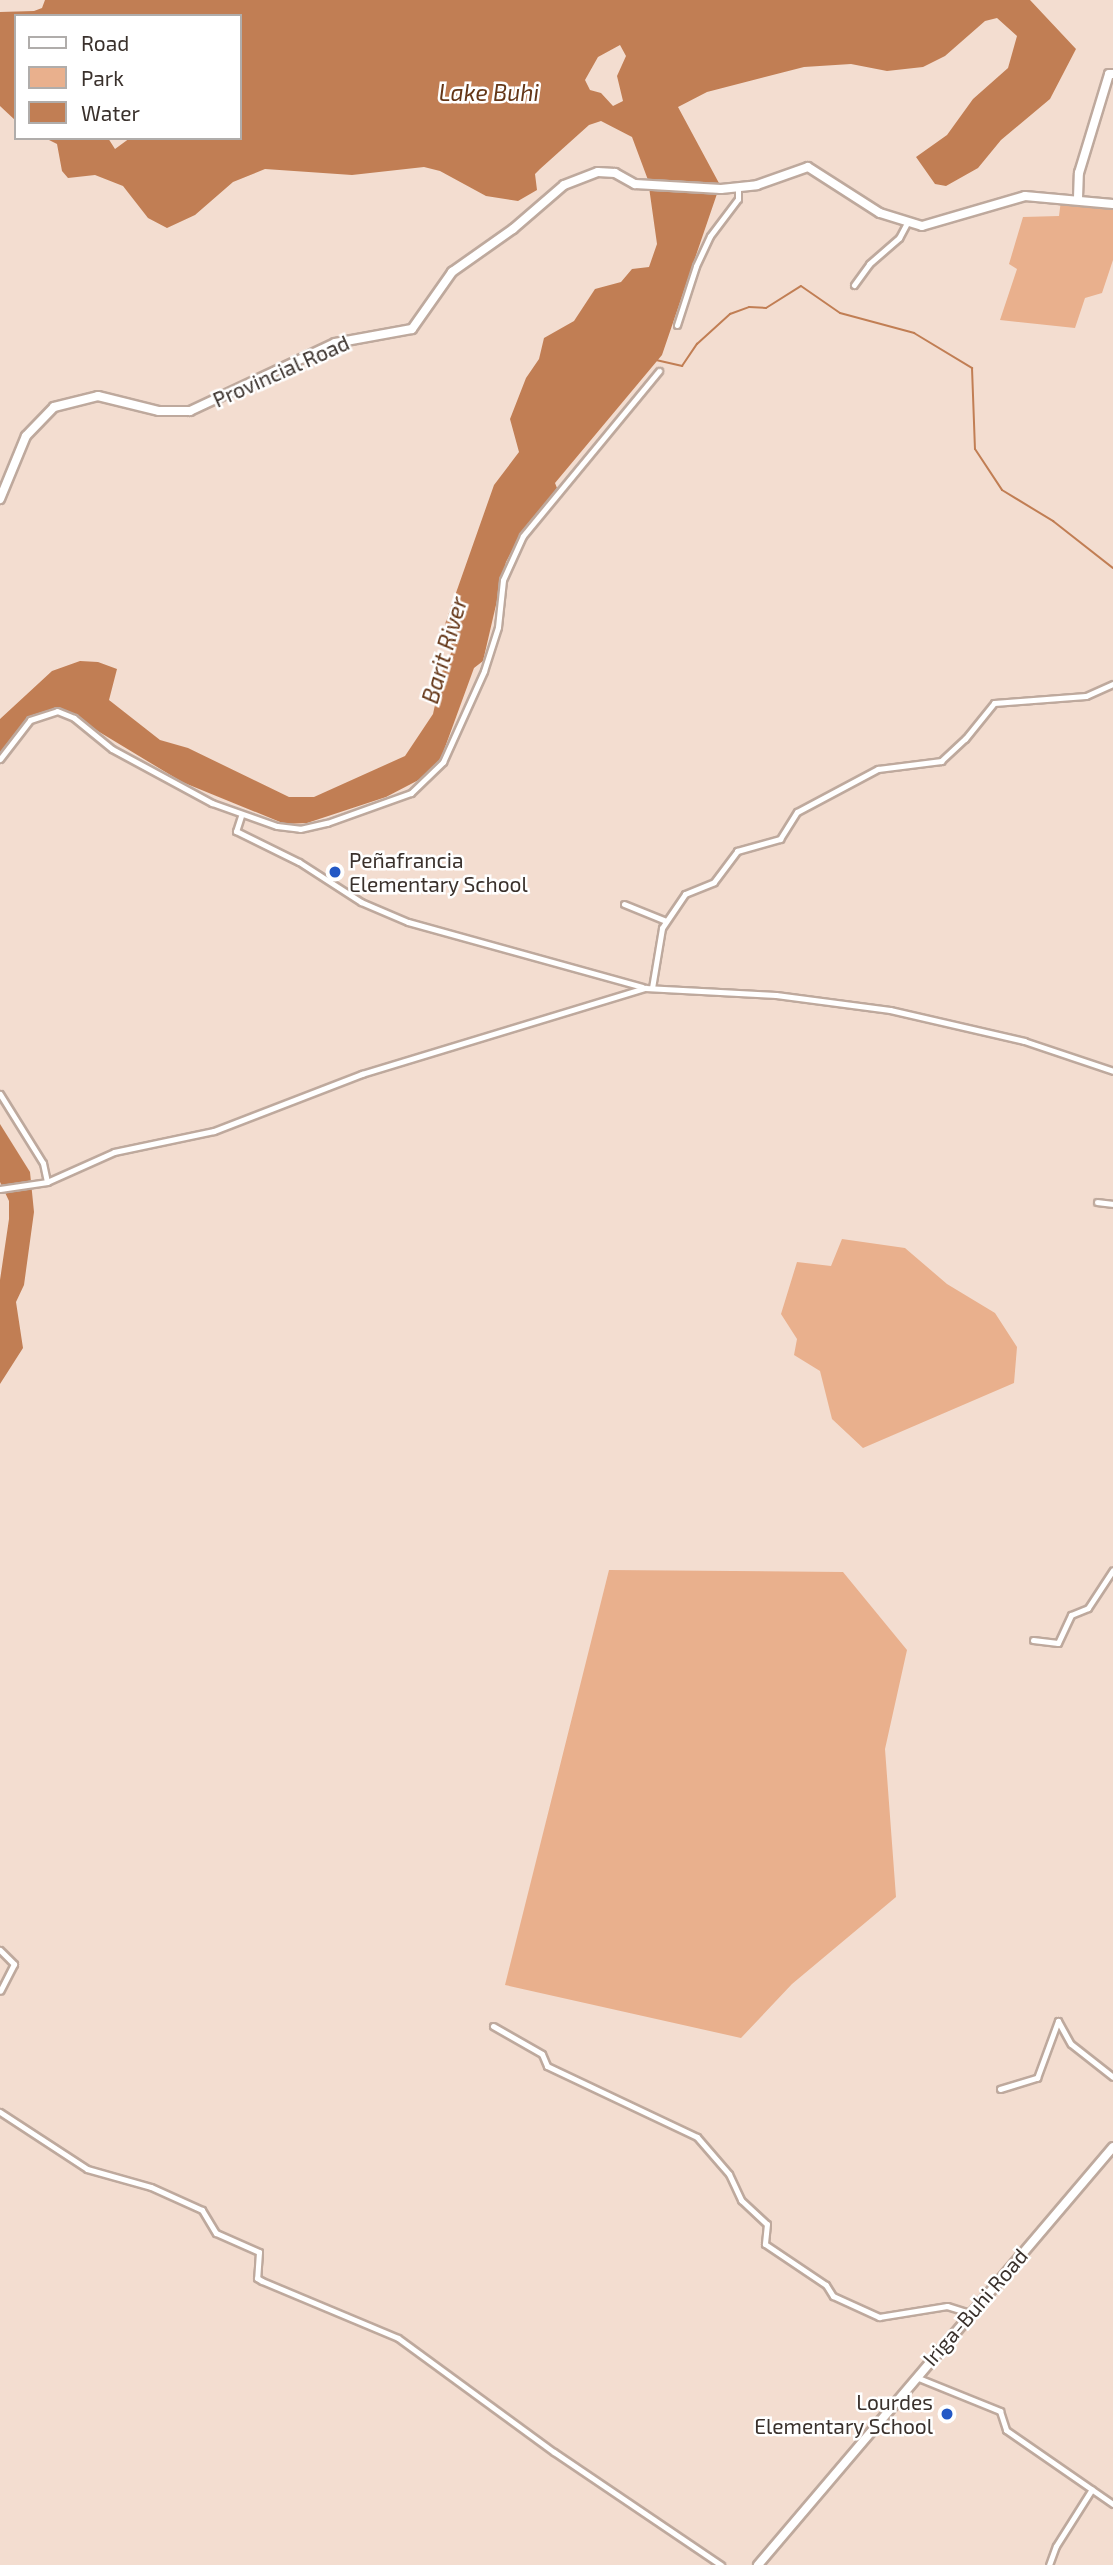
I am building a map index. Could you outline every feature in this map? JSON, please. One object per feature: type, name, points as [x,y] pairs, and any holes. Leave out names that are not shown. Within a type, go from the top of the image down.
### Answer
[{"type":"main road","points":[[1078,198],[1079,173],[1111,74]]},
{"type":"main road","name":"Provincial Road","points":[[0,499],[26,436],[54,407],[99,396],[159,411],[191,411],[335,343],[405,331],[419,323],[440,282],[564,185],[604,171],[648,185],[721,189],[738,187],[808,167],[880,213],[907,223]]},
{"type":"main road","points":[[907,223],[935,223],[1017,197],[1078,198],[1113,204]]},
{"type":"main road","name":"Iriga-Buhi Road","points":[[758,2565],[1113,2147]]},
{"type":"street","points":[[677,325],[696,266],[710,236],[738,199],[738,187]]},
{"type":"street","points":[[854,285],[869,264],[899,238],[907,223]]},
{"type":"street","points":[[0,759],[30,720],[57,711],[74,718],[112,749],[241,816],[300,829],[390,802],[426,783],[443,762],[488,662],[498,627],[503,580],[516,547],[659,370]]},
{"type":"street","points":[[652,988],[666,921],[685,894],[713,882],[733,853],[783,837],[797,812],[881,768],[941,761],[965,739],[992,704],[1086,696],[1113,684]]},
{"type":"street","points":[[241,816],[236,831],[299,862],[361,902],[408,922],[645,988],[776,995],[890,1010],[1024,1041],[1113,1071]]},
{"type":"street","points":[[624,904],[666,921]]},
{"type":"street","points":[[0,1188],[47,1182],[114,1152],[214,1131],[362,1074],[645,988]]},
{"type":"street","points":[[0,1094],[43,1163],[47,1182]]},
{"type":"street","points":[[1097,1202],[1113,1204]]},
{"type":"street","points":[[1033,1640],[1058,1643],[1071,1615],[1088,1608],[1102,1581],[1113,1570]]},
{"type":"street","points":[[0,1950],[14,1964],[0,1990]]},
{"type":"street","points":[[1000,2089],[1037,2078],[1058,2021],[1071,2044],[1113,2077]]},
{"type":"street","points":[[492,2026],[542,2054],[547,2066],[697,2137],[729,2174],[741,2200],[767,2224],[765,2244],[820,2280],[833,2296],[879,2317],[947,2306],[970,2313]]},
{"type":"street","points":[[0,2112],[87,2169],[151,2187],[202,2210],[216,2233],[258,2252],[257,2278],[398,2338],[565,2460],[721,2565]]},
{"type":"street","points":[[916,2377],[1000,2411],[1006,2430],[1113,2504]]},
{"type":"street","points":[[1049,2565],[1056,2546],[1092,2488]]},
{"type":"green space","points":[[1061,200],[1113,206],[1113,260],[1102,293],[1085,298],[1075,328],[1000,320],[1017,269],[1009,264],[1023,217],[1059,216]]},
{"type":"green space","points":[[842,1239],[905,1248],[947,1284],[995,1313],[1017,1347],[1014,1383],[863,1448],[832,1419],[820,1371],[794,1355],[797,1339],[781,1314],[797,1262],[831,1266]]},
{"type":"green space","points":[[609,1570],[843,1572],[907,1650],[885,1749],[896,1897],[792,1984],[741,2038],[505,1985]]},
{"type":"water","name":"Lake Buhi","points":[[45,0],[1030,0],[1076,49],[1050,99],[1001,140],[978,168],[946,186],[935,184],[916,157],[947,135],[973,99],[1008,68],[1017,36],[997,18],[985,21],[945,56],[923,67],[887,71],[851,64],[804,67],[707,92],[678,107],[720,185],[662,355],[555,483],[557,488],[521,534],[506,562],[483,661],[474,668],[440,761],[432,773],[386,797],[307,823],[285,824],[182,782],[58,707],[33,715],[0,753],[0,719],[52,671],[80,661],[98,662],[117,669],[109,700],[160,740],[188,748],[289,797],[314,797],[405,756],[433,714],[442,672],[453,649],[445,624],[494,485],[519,452],[510,419],[526,378],[539,359],[544,338],[574,321],[595,289],[621,282],[632,269],[649,267],[657,244],[648,180],[632,137],[601,121],[589,125],[540,169],[535,174],[537,190],[518,201],[486,196],[440,171],[424,167],[352,175],[265,169],[233,182],[195,215],[167,228],[148,218],[123,186],[95,175],[68,178],[62,171],[57,144],[49,140],[109,140],[115,149],[127,140],[242,140],[242,14],[14,14],[14,119],[0,106],[0,12],[34,11],[42,8]],"holes":[[[620,45],[626,56],[617,76],[623,101],[613,106],[601,93],[590,90],[585,80],[598,57]]]},
{"type":"water","points":[[0,1124],[30,1172],[34,1212],[24,1285],[16,1302],[23,1348],[0,1384],[0,1280],[9,1201],[0,1182]]},
{"type":"waterway","points":[[656,360],[682,366],[697,344],[730,314],[749,307],[766,308],[801,286],[840,313],[914,333],[972,368],[975,449],[1002,490],[1053,521],[1113,568]]},
{"type":"place","name":"Peñafrancia Elementary School","points":[[335,872]]},
{"type":"place","name":"Lourdes Elementary School","points":[[947,2414]]},
{"type":"water label","name":"Barit River","points":[[444,650]]}]
